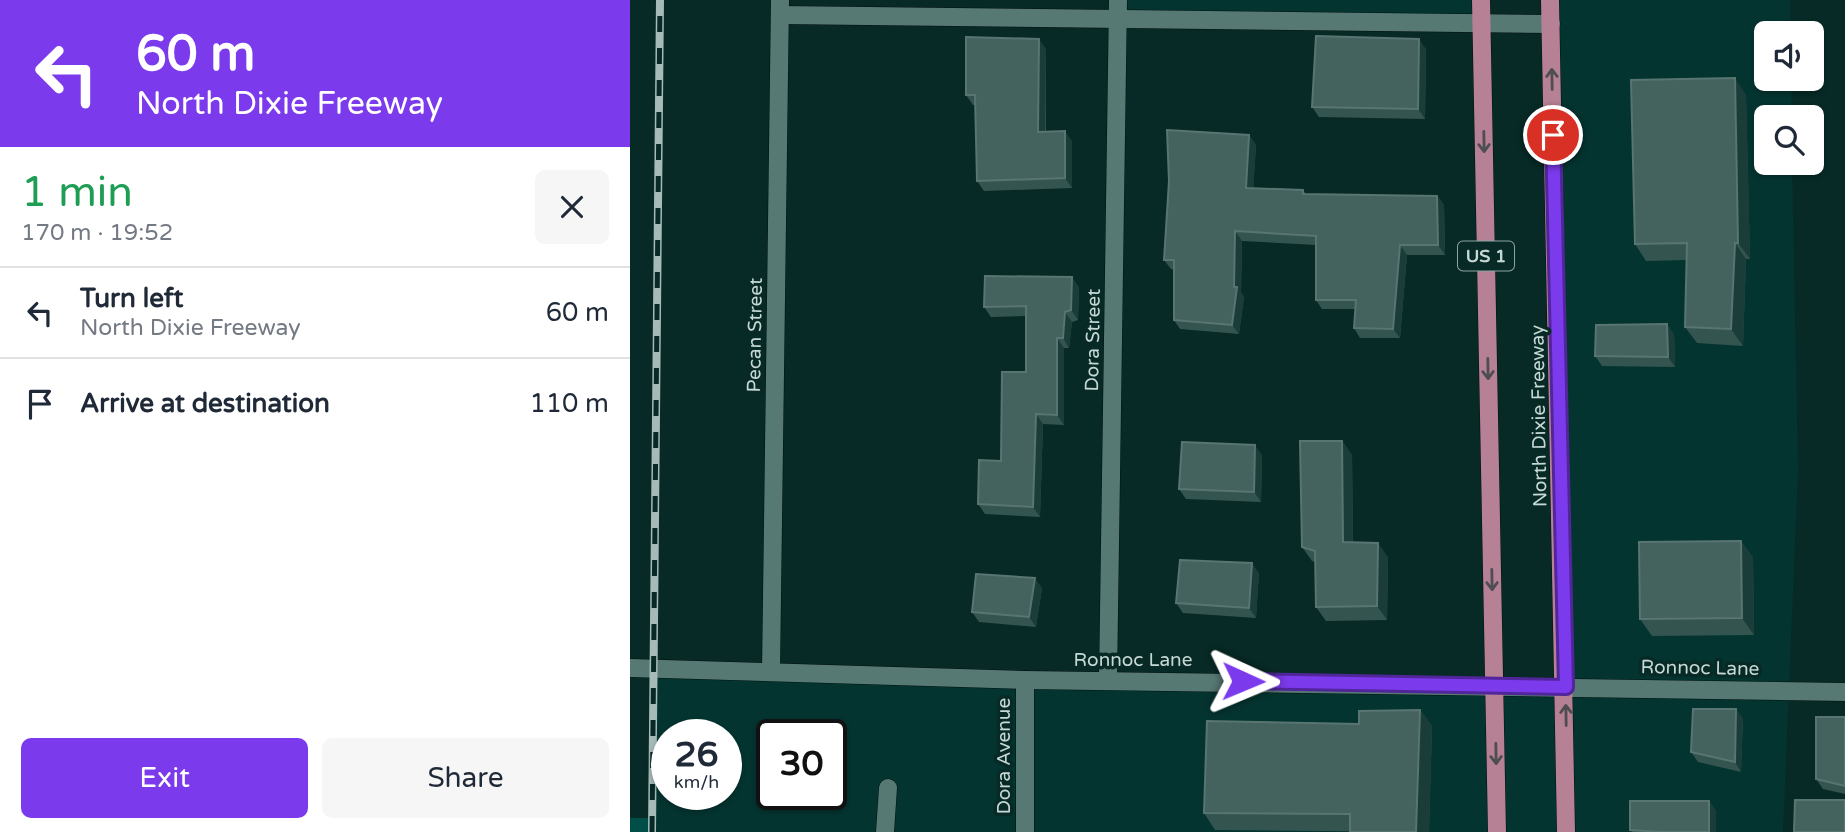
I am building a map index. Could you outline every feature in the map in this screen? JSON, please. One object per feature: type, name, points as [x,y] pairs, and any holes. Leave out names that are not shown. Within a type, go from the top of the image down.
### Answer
[{"type":"main road","name":"US 1","points":[[1481,0],[1497,832]]},
{"type":"main road","name":"North Dixie Freeway","points":[[1550,0],[1566,687],[1566,832]]},
{"type":"street","points":[[780,7],[1118,8],[1551,24]]},
{"type":"street","name":"Pecan Street","points":[[771,671],[780,7]]},
{"type":"street","name":"Dora Street","points":[[1108,680],[1118,8]]},
{"type":"street","name":"Ronnoc Lane","points":[[630,668],[1025,680],[1845,692]]},
{"type":"street","name":"Dora Avenue","points":[[1025,680],[1025,832]]},
{"type":"street","points":[[886,832],[888,788]]},
{"type":"shaded area","points":[[1118,0],[1481,0],[1482,23],[1118,17]]},
{"type":"shaded area","points":[[1550,0],[1790,0],[1790,21],[1754,21],[1754,91],[1791,91],[1792,105],[1754,105],[1754,175],[1792,175],[1798,470],[1783,832],[653,832],[653,810],[742,810],[742,719],[654,719],[654,668],[1565,686]]},
{"type":"shaded area","points":[[630,818],[652,818],[652,832],[630,832]]},
{"type":"building","points":[[1316,36],[1419,39],[1418,109],[1312,107]]},
{"type":"building","points":[[966,37],[1039,39],[1038,132],[1065,131],[1065,178],[977,181],[975,95],[966,95]]},
{"type":"building","points":[[1735,78],[1738,243],[1735,243],[1731,329],[1685,327],[1687,243],[1635,244],[1631,80]]},
{"type":"building","points":[[1167,130],[1249,135],[1246,188],[1303,190],[1303,194],[1437,196],[1438,245],[1400,245],[1393,329],[1354,328],[1356,300],[1316,300],[1316,236],[1235,231],[1234,287],[1237,287],[1232,325],[1174,320],[1174,260],[1164,260],[1169,181]]},
{"type":"building","points":[[985,276],[1072,277],[1071,310],[1065,312],[1063,338],[1057,338],[1057,415],[1036,414],[1033,507],[978,504],[979,460],[1001,461],[1002,372],[1026,372],[1026,306],[984,307]]},
{"type":"building","points":[[1667,324],[1668,357],[1595,356],[1596,325]]},
{"type":"building","points":[[1300,441],[1342,441],[1343,542],[1378,543],[1377,606],[1316,607],[1315,551],[1302,547]]},
{"type":"building","points":[[1182,442],[1255,445],[1254,492],[1179,489]]},
{"type":"building","points":[[1741,541],[1742,618],[1640,619],[1639,542]]},
{"type":"building","points":[[1180,560],[1252,563],[1249,608],[1176,603]]},
{"type":"building","points":[[976,574],[1035,578],[1029,617],[972,612]]},
{"type":"building","points":[[1693,709],[1736,709],[1735,762],[1691,752]]},
{"type":"building","points":[[1420,710],[1416,832],[1350,832],[1350,814],[1204,813],[1207,721],[1359,724],[1359,711]]},
{"type":"building","points":[[1816,717],[1845,717],[1845,786],[1816,779]]},
{"type":"building","points":[[1795,800],[1845,800],[1845,832],[1794,832]]},
{"type":"building","points":[[1630,801],[1709,801],[1709,832],[1630,830]]},
{"type":"railway","points":[[652,832],[660,0]]},
{"type":"route","points":[[1243,681],[1566,687],[1553,135]]}]
